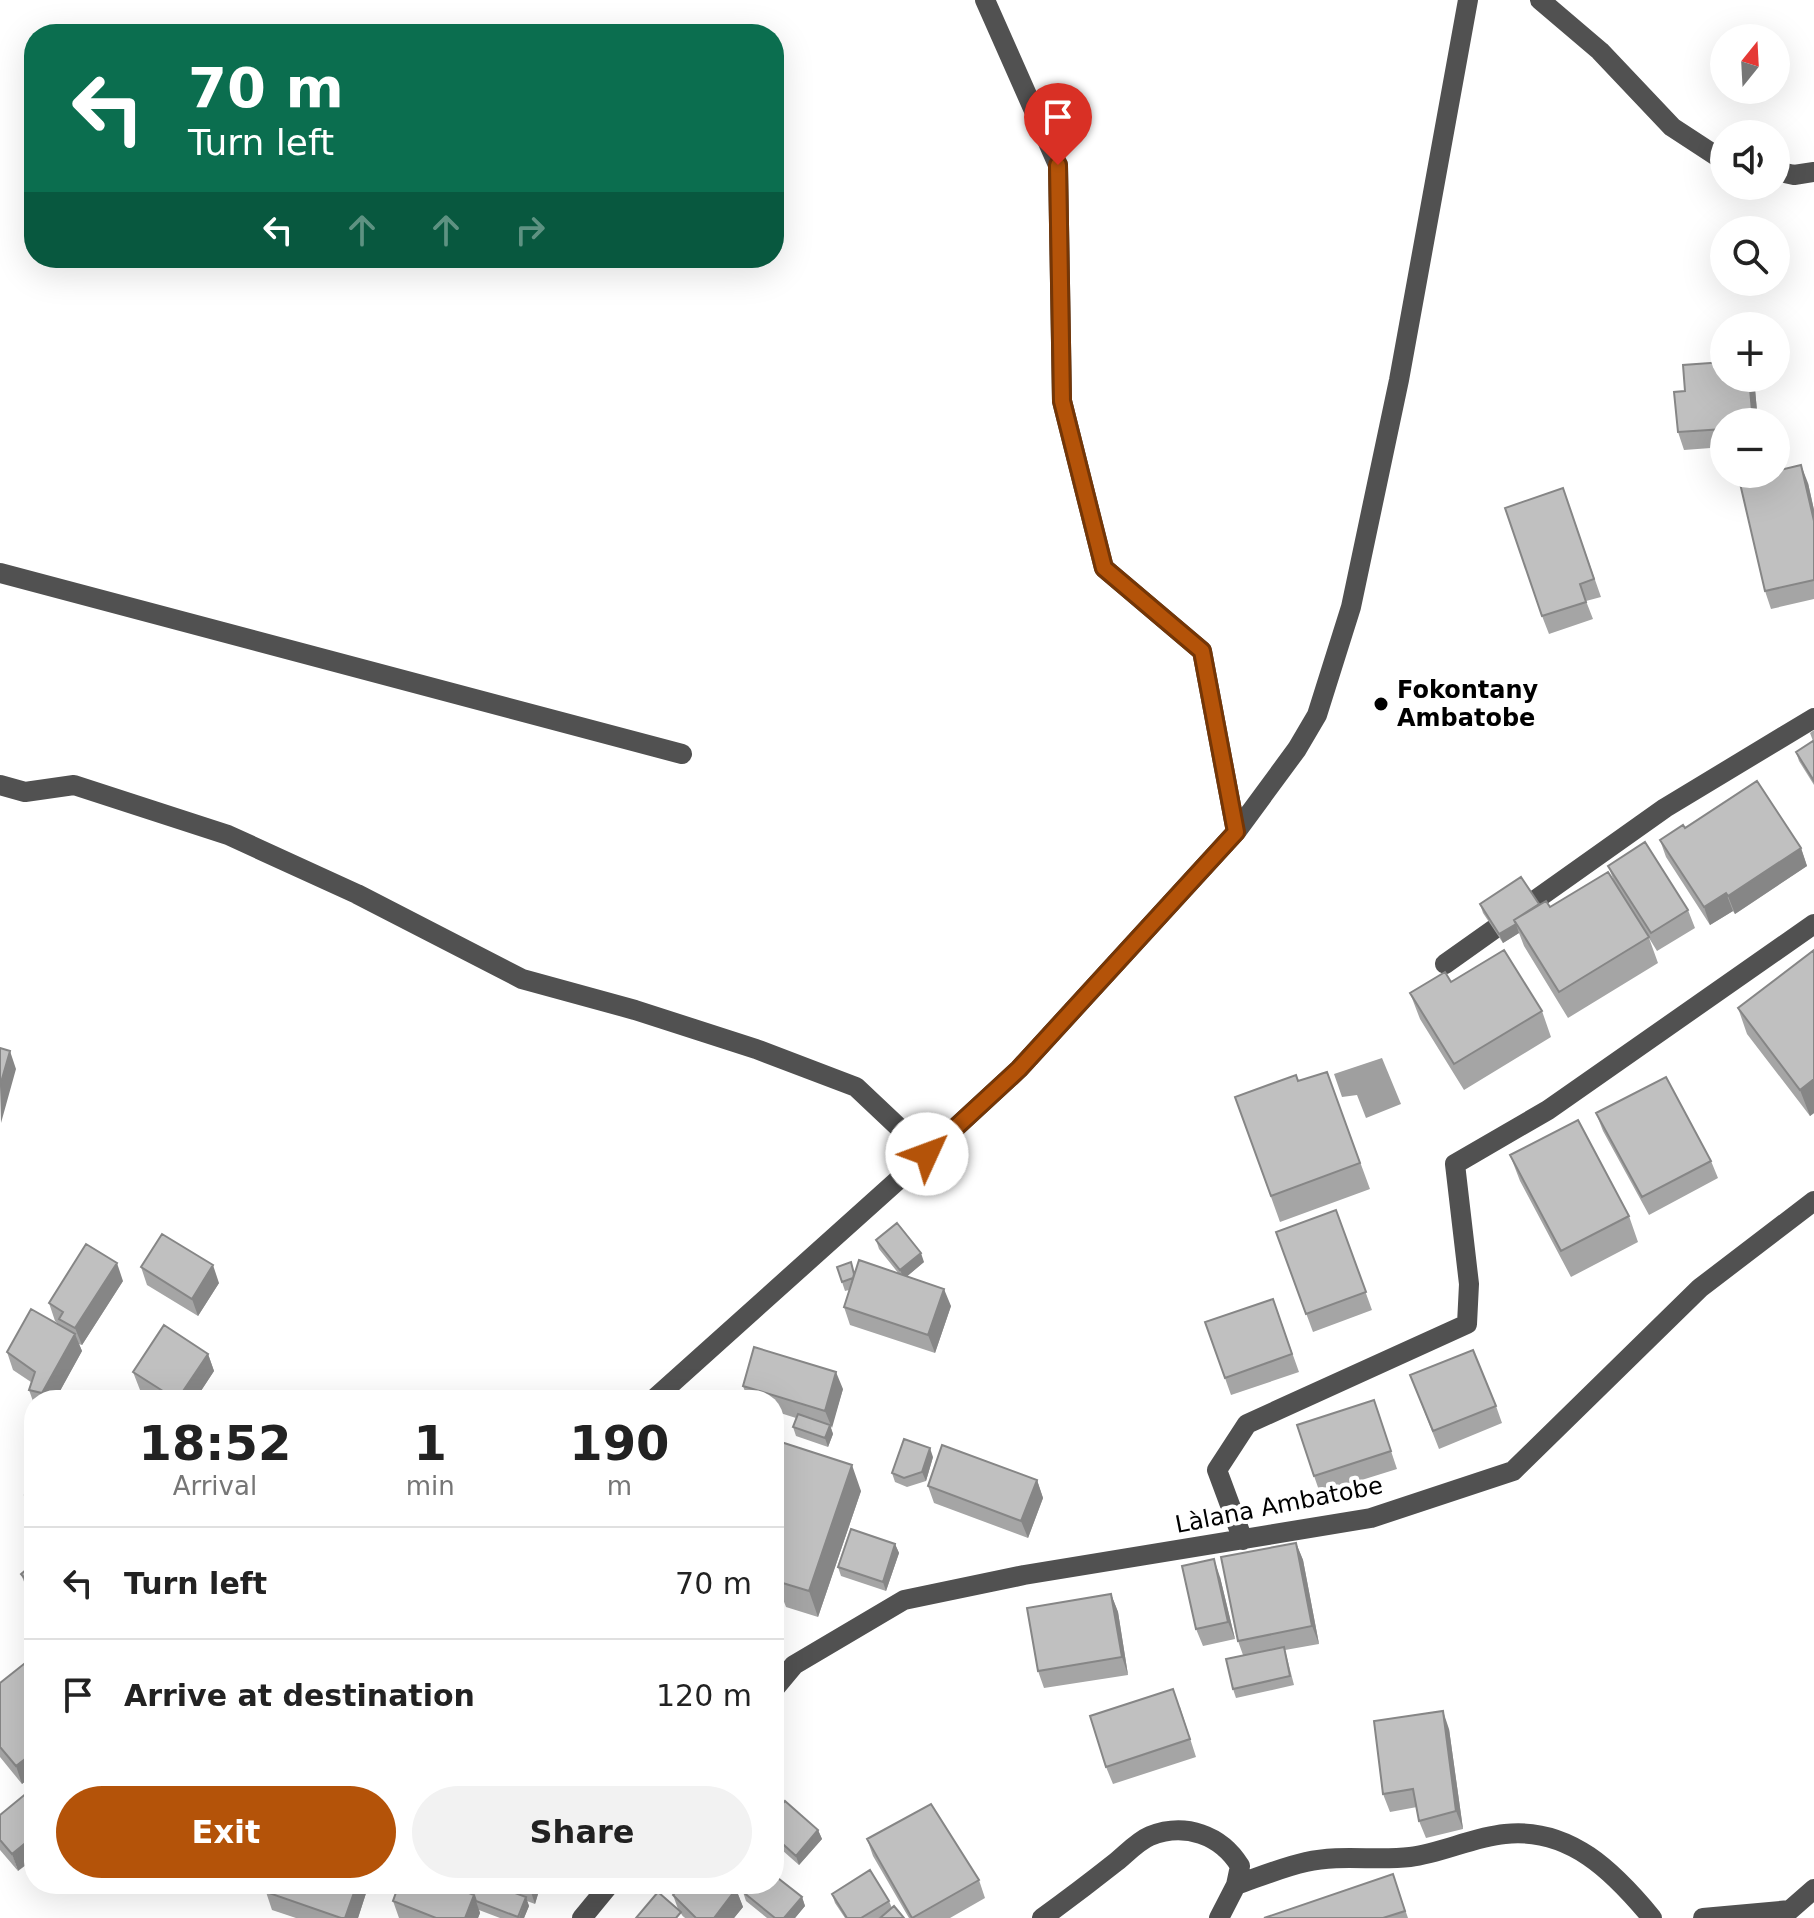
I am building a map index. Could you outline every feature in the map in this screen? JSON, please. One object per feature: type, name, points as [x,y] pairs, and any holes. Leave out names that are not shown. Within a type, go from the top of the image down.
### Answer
[{"type":"street","points":[[985,0],[1058,165],[1062,401],[1104,568],[1202,651],[1236,832]]},
{"type":"street","points":[[664,1390],[1019,1069],[1236,832],[1297,749],[1317,715],[1351,607],[1399,380],[1468,0]]},
{"type":"street","points":[[1540,0],[1600,51],[1672,127],[1710,152]]},
{"type":"street","points":[[1790,174],[1814,172]]},
{"type":"street","points":[[0,573],[682,754]]},
{"type":"street","points":[[1445,964],[1665,808],[1814,718]]},
{"type":"street","points":[[0,785],[25,792],[74,785],[228,835],[357,894],[522,979],[696,1029],[856,1087],[927,1154]]},
{"type":"street","points":[[1243,1540],[1217,1470],[1247,1424],[1467,1324],[1469,1284],[1455,1164],[1548,1110],[1814,924]]},
{"type":"street","name":"Làlana Ambatobe","points":[[784,1677],[794,1665],[904,1600],[1024,1575],[1371,1518],[1513,1471],[1700,1288],[1814,1201]]},
{"type":"street","points":[[1042,1918],[1148,1837],[1170,1831],[1191,1831],[1217,1841],[1231,1851],[1240,1866],[1236,1885],[1219,1918]]},
{"type":"street","points":[[1236,1885],[1307,1862],[1345,1858],[1386,1860],[1422,1855],[1504,1834],[1542,1834],[1579,1848],[1603,1865],[1652,1918]]},
{"type":"street","points":[[1703,1918],[1790,1910],[1814,1889]]},
{"type":"street","points":[[582,1918],[602,1894]]},
{"type":"shaded area","points":[[1382,1058],[1401,1104],[1366,1118],[1357,1095],[1342,1097],[1334,1074]]},
{"type":"building","points":[[1710,363],[1710,392],[1750,392],[1752,408],[1710,408],[1710,430],[1678,432],[1674,392],[1685,391],[1683,365]]},
{"type":"building","points":[[1801,465],[1814,521],[1814,580],[1765,591],[1741,488],[1790,488],[1790,468]]},
{"type":"building","points":[[1563,488],[1594,579],[1580,584],[1586,602],[1542,616],[1505,508]]},
{"type":"building","points":[[1814,743],[1814,781],[1796,752]]},
{"type":"building","points":[[1757,781],[1801,848],[1728,896],[1726,893],[1704,907],[1660,840],[1683,825],[1685,828]]},
{"type":"building","points":[[1645,842],[1688,910],[1651,933],[1608,866]]},
{"type":"building","points":[[1608,872],[1649,937],[1559,992],[1514,920],[1546,901],[1550,907]]},
{"type":"building","points":[[1521,877],[1539,904],[1499,934],[1480,904]]},
{"type":"building","points":[[1504,950],[1542,1011],[1454,1064],[1410,993],[1445,972],[1451,982]]},
{"type":"building","points":[[1814,950],[1814,1079],[1800,1090],[1738,1008]]},
{"type":"building","points":[[0,1048],[10,1051],[0,1086]]},
{"type":"building","points":[[1327,1072],[1360,1163],[1271,1196],[1235,1097],[1296,1075],[1298,1081]]},
{"type":"building","points":[[1666,1077],[1711,1161],[1642,1197],[1596,1113]]},
{"type":"building","points":[[1578,1120],[1629,1216],[1561,1251],[1510,1155]]},
{"type":"building","points":[[1336,1210],[1366,1292],[1306,1314],[1276,1232]]},
{"type":"building","points":[[897,1223],[921,1253],[900,1270],[876,1240]]},
{"type":"building","points":[[162,1234],[213,1265],[192,1299],[141,1267]]},
{"type":"building","points":[[86,1244],[117,1263],[75,1328],[59,1319],[63,1312],[49,1303]]},
{"type":"building","points":[[859,1260],[944,1289],[928,1335],[844,1307]]},
{"type":"building","points":[[851,1262],[853,1278],[842,1282],[837,1267]]},
{"type":"building","points":[[1273,1299],[1292,1354],[1225,1378],[1205,1322]]},
{"type":"building","points":[[31,1309],[75,1334],[44,1390],[29,1390],[35,1372],[7,1352]]},
{"type":"building","points":[[164,1325],[208,1354],[184,1390],[161,1390],[133,1372]]},
{"type":"building","points":[[754,1347],[836,1372],[825,1411],[784,1398],[784,1390],[756,1390],[743,1386]]},
{"type":"building","points":[[1473,1350],[1496,1406],[1433,1431],[1410,1375]]},
{"type":"building","points":[[1374,1400],[1391,1451],[1314,1476],[1297,1425]]},
{"type":"building","points":[[798,1414],[830,1425],[825,1438],[793,1427]]},
{"type":"building","points":[[904,1439],[930,1448],[922,1472],[904,1478],[892,1473]]},
{"type":"building","points":[[784,1443],[852,1465],[809,1591],[784,1583]]},
{"type":"building","points":[[942,1445],[1037,1480],[1021,1521],[928,1486]]},
{"type":"building","points":[[851,1529],[895,1544],[883,1582],[838,1567]]},
{"type":"building","points":[[1296,1543],[1312,1626],[1238,1641],[1221,1557]]},
{"type":"building","points":[[1214,1559],[1228,1622],[1196,1629],[1182,1566]]},
{"type":"building","points":[[1111,1594],[1122,1657],[1038,1671],[1027,1608]]},
{"type":"building","points":[[1284,1647],[1290,1676],[1233,1689],[1226,1659]]},
{"type":"building","points":[[24,1664],[24,1760],[16,1766],[0,1747],[0,1683]]},
{"type":"building","points":[[1173,1689],[1190,1739],[1106,1767],[1090,1716]]},
{"type":"building","points":[[1443,1711],[1456,1811],[1419,1821],[1413,1789],[1383,1794],[1374,1721]]},
{"type":"building","points":[[24,1795],[24,1844],[12,1854],[0,1840],[0,1815]]},
{"type":"building","points":[[784,1802],[818,1830],[796,1856],[784,1845]]},
{"type":"building","points":[[931,1804],[979,1880],[912,1918],[867,1839]]},
{"type":"building","points":[[870,1870],[889,1901],[861,1918],[847,1918],[832,1894]]},
{"type":"building","points":[[1393,1874],[1405,1911],[1383,1918],[1264,1918]]},
{"type":"building","points":[[784,1883],[802,1897],[784,1918],[775,1918],[745,1894],[784,1894]]},
{"type":"building","points":[[272,1894],[353,1894],[345,1918]]},
{"type":"building","points":[[395,1894],[474,1895],[465,1918],[436,1918],[393,1901]]},
{"type":"building","points":[[472,1894],[518,1894],[526,1897],[518,1917],[476,1901]]},
{"type":"building","points":[[656,1894],[681,1912],[676,1918],[636,1918]]},
{"type":"building","points":[[732,1894],[714,1918],[696,1918],[673,1895]]},
{"type":"building","points":[[894,1906],[904,1918],[880,1918]]},
{"type":"place","name":"Fokontany Ambatobe","points":[[1381,704]]},
{"type":"route","points":[[927,1154],[1019,1069],[1236,832],[1202,651],[1104,568],[1062,401],[1058,165]]}]
